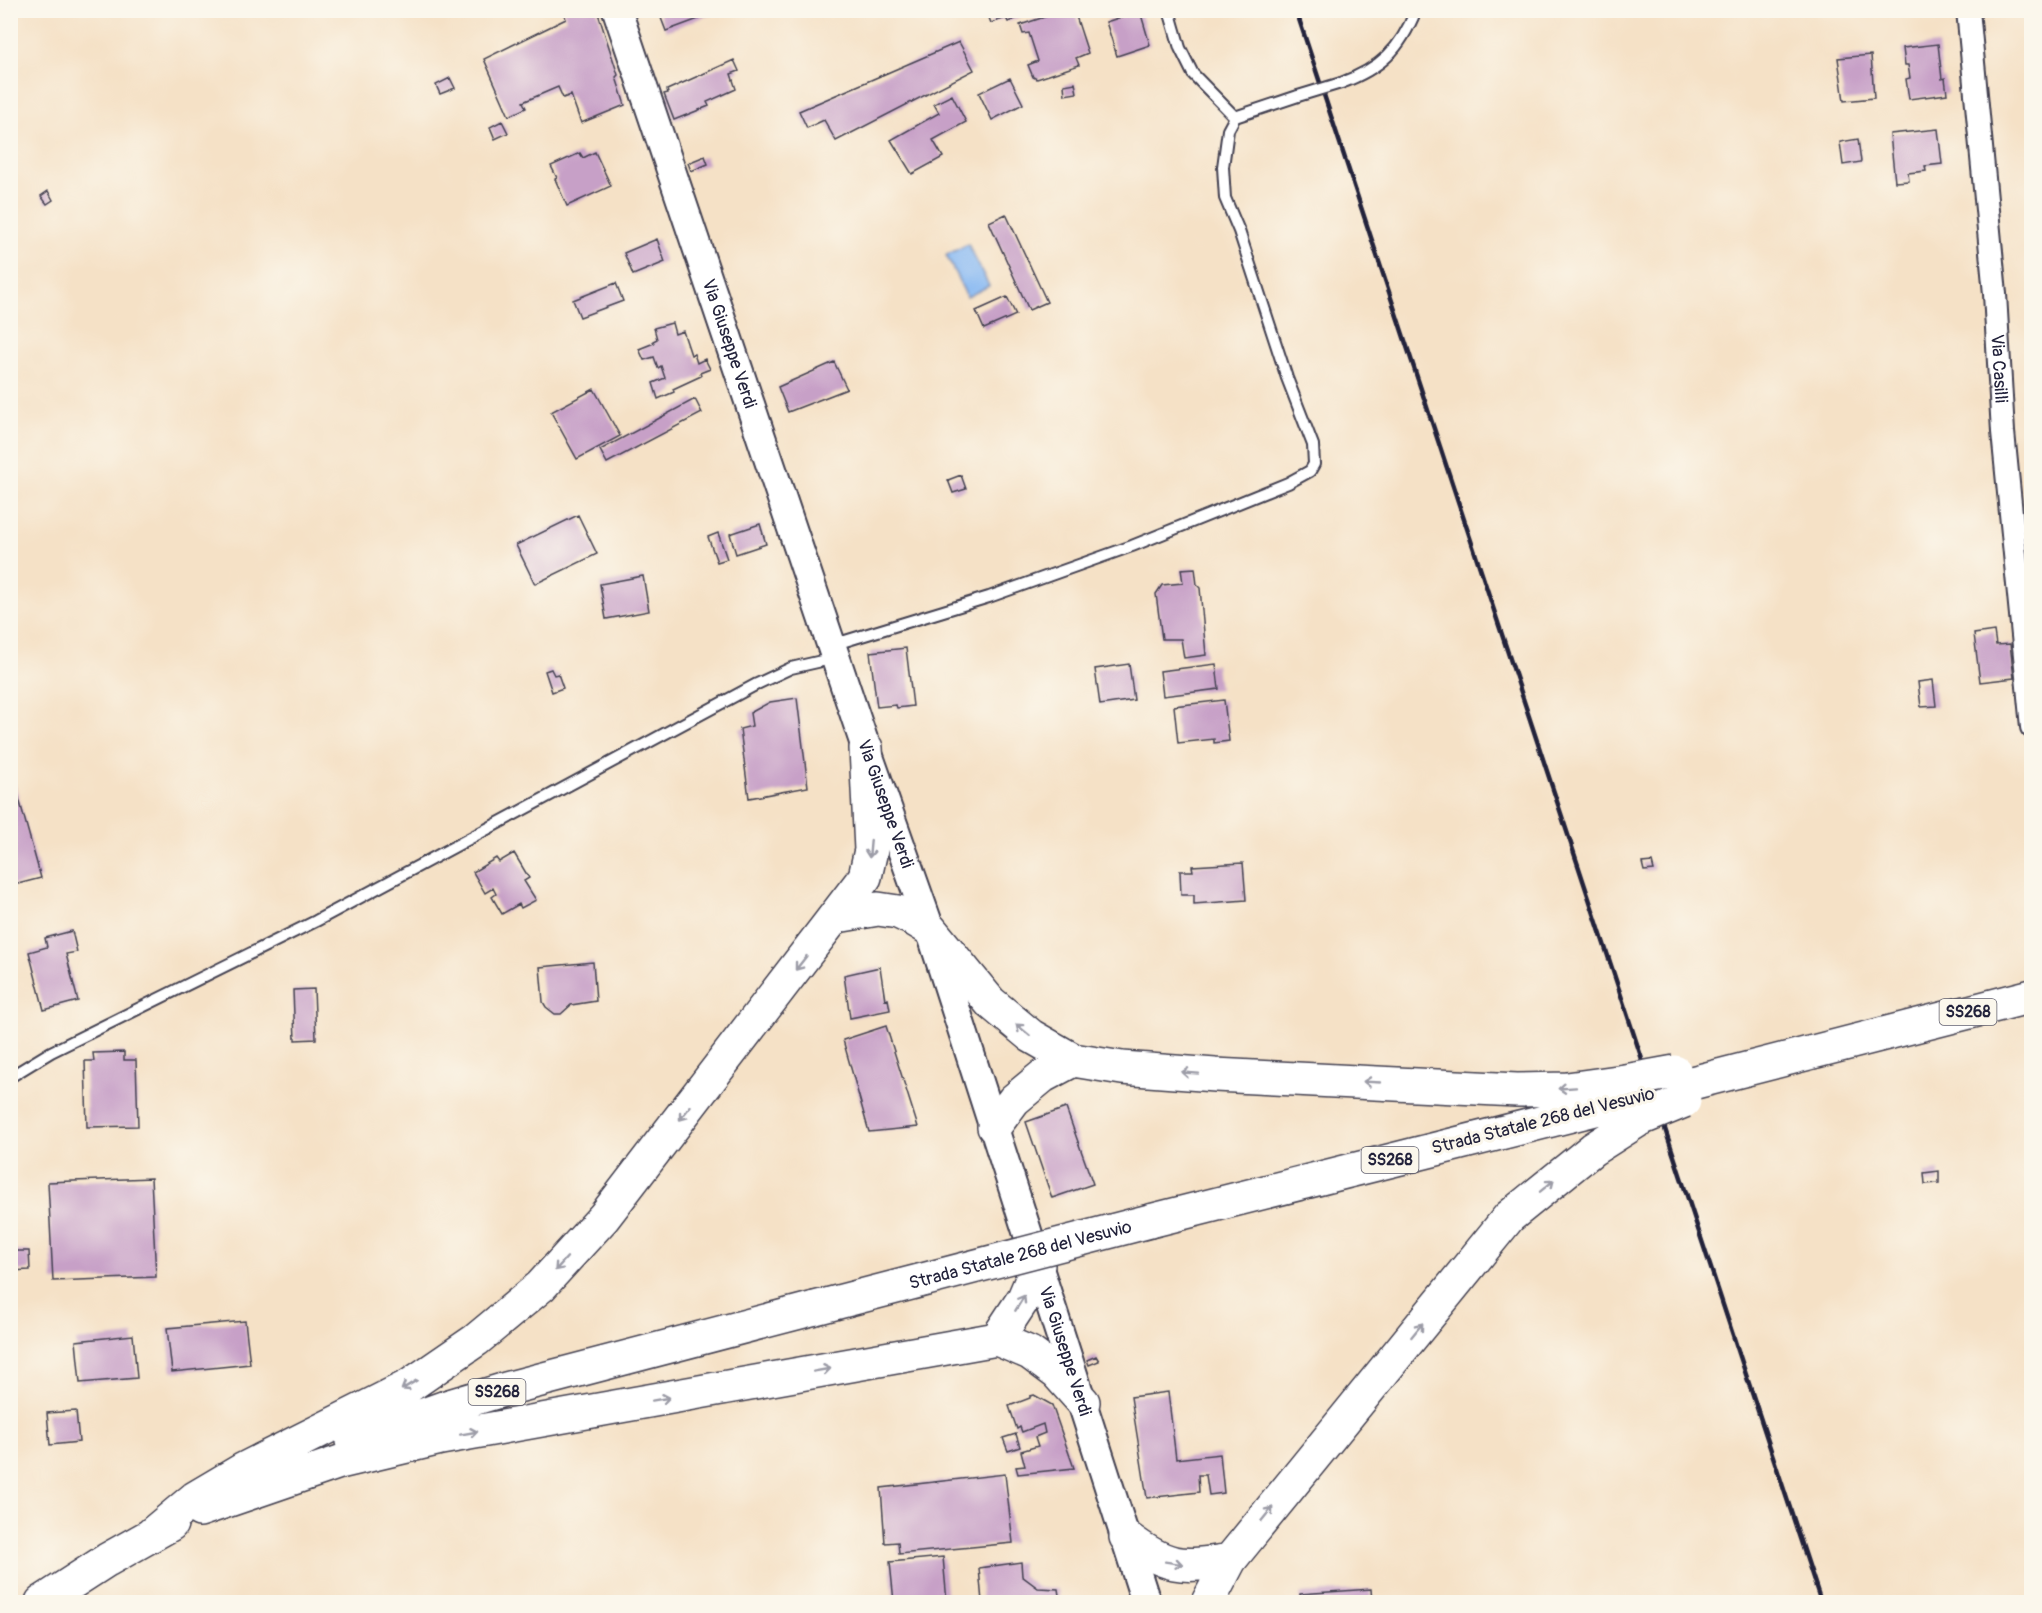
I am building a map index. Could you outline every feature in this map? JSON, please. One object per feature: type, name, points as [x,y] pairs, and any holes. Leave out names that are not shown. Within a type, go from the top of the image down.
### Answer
[{"type":"highway","points":[[152,1534],[195,1498],[244,1469],[409,1386],[476,1340],[541,1286],[604,1217],[865,877],[871,850],[866,748]]},
{"type":"highway","points":[[837,916],[878,909],[898,912],[930,929],[990,1002],[1031,1036],[1073,1060],[1122,1068],[1215,1075],[1516,1090],[1567,1089],[1632,1100],[1680,1086],[1780,1076],[1912,1027]]},
{"type":"highway","name":"SS268","points":[[1680,1086],[1764,1053],[1827,1048],[2028,997]]},
{"type":"highway","points":[[994,1127],[1014,1100],[1043,1076],[1073,1060]]},
{"type":"highway","points":[[1208,1602],[1230,1560],[1509,1217],[1593,1149],[1632,1100]]},
{"type":"highway","name":"Strada Statale 268 del Vesuvio","points":[[42,1602],[152,1534],[260,1479],[326,1450],[446,1407],[585,1367],[1150,1221],[1632,1100]]},
{"type":"highway","points":[[997,1339],[1024,1298],[1038,1264]]},
{"type":"highway","points":[[191,1513],[267,1489],[340,1462],[441,1438],[997,1339],[1030,1353],[1057,1373],[1083,1402]]},
{"type":"highway","points":[[1126,1537],[1148,1554],[1169,1563],[1197,1565],[1230,1560]]},
{"type":"street","name":"Via Giuseppe Verdi","points":[[617,10],[866,748],[930,929],[1146,1602]]},
{"type":"street","name":"Via Casilli","points":[[1968,10],[1995,294],[2003,432],[2031,728]]},
{"type":"lane","points":[[1168,10],[1180,48],[1193,74],[1235,117]]},
{"type":"lane","points":[[10,1077],[51,1052],[316,921],[757,684],[791,668],[1132,546],[1288,483],[1310,471],[1314,464],[1313,445],[1287,378],[1226,198],[1223,167],[1228,130],[1235,117],[1364,74],[1390,55],[1407,32],[1416,10]]},
{"type":"water","points":[[968,244],[989,286],[967,297],[946,255]]},
{"type":"building","points":[[563,10],[597,10],[625,105],[581,123],[571,95],[563,98],[558,87],[523,102],[526,108],[509,116],[484,59],[566,19]]},
{"type":"building","points":[[658,10],[719,10],[720,11],[666,31]]},
{"type":"building","points":[[986,10],[1019,10],[1022,16],[1008,22],[1006,18],[991,23]]},
{"type":"building","points":[[1066,10],[1074,10],[1088,53],[1076,58],[1079,65],[1037,79],[1033,77],[1028,65],[1038,61],[1029,33],[1023,34],[1020,25]]},
{"type":"building","points":[[1140,11],[1150,45],[1117,56],[1106,22]]},
{"type":"building","points":[[959,42],[974,70],[836,141],[824,120],[807,128],[799,111]]},
{"type":"building","points":[[1938,44],[1942,79],[1945,78],[1947,94],[1909,99],[1906,79],[1910,78],[1908,65],[1905,65],[1903,48]]},
{"type":"building","points":[[1871,55],[1874,98],[1844,101],[1838,58]]},
{"type":"building","points":[[734,60],[739,71],[731,74],[736,89],[707,102],[709,106],[674,120],[664,94],[668,93],[667,90]]},
{"type":"building","points":[[450,78],[455,88],[440,94],[436,85]]},
{"type":"building","points":[[1010,78],[1023,104],[992,120],[979,93]]},
{"type":"building","points":[[1075,83],[1077,93],[1065,95],[1064,85]]},
{"type":"building","points":[[952,95],[966,122],[933,140],[943,157],[912,174],[891,140],[939,113],[934,104]]},
{"type":"building","points":[[502,121],[508,133],[495,139],[490,127]]},
{"type":"building","points":[[1938,129],[1942,164],[1925,166],[1926,171],[1908,173],[1909,181],[1895,182],[1890,134]]},
{"type":"building","points":[[1858,139],[1861,162],[1843,165],[1840,142]]},
{"type":"building","points":[[595,152],[611,186],[567,206],[551,166],[580,153],[583,158]]},
{"type":"building","points":[[705,156],[708,164],[691,171],[688,163]]},
{"type":"building","points":[[48,191],[53,200],[47,204],[41,196]]},
{"type":"building","points":[[1006,214],[1047,302],[1029,310],[989,222]]},
{"type":"building","points":[[657,239],[665,262],[633,275],[624,253]]},
{"type":"building","points":[[616,283],[623,301],[580,317],[573,300]]},
{"type":"building","points":[[1007,297],[1016,315],[984,329],[976,311]]},
{"type":"building","points":[[672,323],[675,334],[683,331],[691,355],[694,354],[697,363],[705,359],[710,369],[700,373],[701,376],[673,389],[674,392],[658,399],[653,383],[665,378],[661,366],[658,368],[654,357],[644,360],[639,349],[654,343],[653,341],[657,339],[654,328]]},
{"type":"building","points":[[834,362],[847,389],[788,412],[778,387]]},
{"type":"building","points":[[594,389],[620,436],[577,459],[551,412]]},
{"type":"building","points":[[695,399],[702,413],[607,463],[600,450]]},
{"type":"building","points":[[961,475],[966,489],[953,493],[948,480]]},
{"type":"building","points":[[578,515],[597,554],[535,584],[516,545]]},
{"type":"building","points":[[760,524],[766,544],[736,554],[730,534]]},
{"type":"building","points":[[718,533],[727,559],[717,562],[708,537]]},
{"type":"building","points":[[1195,568],[1197,585],[1200,588],[1206,655],[1184,658],[1181,639],[1162,639],[1156,594],[1162,585],[1183,583],[1181,569]]},
{"type":"building","points":[[643,576],[649,611],[606,619],[600,584]]},
{"type":"building","points":[[1994,631],[1996,645],[2010,644],[2014,678],[1980,682],[1974,634]]},
{"type":"building","points":[[906,648],[913,706],[877,707],[870,652]]},
{"type":"building","points":[[1129,664],[1134,700],[1100,705],[1095,669]]},
{"type":"building","points":[[1216,664],[1219,689],[1163,696],[1160,671]]},
{"type":"building","points":[[551,669],[554,675],[558,674],[563,688],[552,692],[545,671]]},
{"type":"building","points":[[1933,680],[1936,706],[1921,707],[1918,682]]},
{"type":"building","points":[[797,698],[808,787],[749,798],[740,729],[752,726],[750,713],[770,702]]},
{"type":"building","points":[[1224,700],[1229,741],[1214,743],[1214,739],[1178,743],[1174,706]]},
{"type":"building","points":[[13,777],[41,878],[10,886],[10,778]]},
{"type":"building","points":[[514,853],[529,878],[524,881],[536,900],[521,908],[519,904],[502,914],[492,897],[496,894],[493,888],[485,893],[473,872],[496,858],[499,862]]},
{"type":"building","points":[[1652,862],[1654,870],[1644,871],[1642,863]]},
{"type":"building","points":[[1243,863],[1246,900],[1194,904],[1194,895],[1181,895],[1180,871],[1193,871],[1192,866]]},
{"type":"building","points":[[72,931],[77,952],[66,954],[78,1001],[44,1010],[29,952],[47,947],[45,938]]},
{"type":"building","points":[[593,962],[596,1001],[571,1005],[561,1014],[555,1014],[546,1007],[543,1002],[540,967]]},
{"type":"building","points":[[880,967],[885,1000],[888,999],[890,1010],[850,1018],[844,975]]},
{"type":"building","points":[[314,989],[316,1039],[295,1040],[293,990]]},
{"type":"building","points":[[886,1026],[918,1127],[869,1132],[843,1040]]},
{"type":"building","points":[[124,1052],[124,1060],[136,1060],[138,1126],[87,1127],[85,1061],[94,1061],[93,1053]]},
{"type":"building","points":[[1066,1108],[1093,1184],[1052,1198],[1026,1122]]},
{"type":"building","points":[[1939,1171],[1939,1183],[1925,1184],[1924,1173]]},
{"type":"building","points":[[151,1178],[156,1277],[53,1281],[48,1182]]},
{"type":"building","points":[[10,1251],[29,1251],[30,1270],[10,1271]]},
{"type":"building","points":[[245,1321],[250,1364],[172,1372],[167,1328]]},
{"type":"building","points":[[133,1335],[137,1378],[80,1383],[76,1341]]},
{"type":"building","points":[[1096,1356],[1099,1361],[1089,1365],[1087,1360]]},
{"type":"building","points":[[1168,1392],[1176,1459],[1220,1454],[1224,1493],[1209,1495],[1206,1475],[1198,1475],[1199,1492],[1147,1498],[1131,1397]]},
{"type":"building","points":[[1034,1395],[1052,1405],[1074,1468],[1018,1474],[1016,1467],[1025,1466],[1021,1451],[1038,1446],[1035,1437],[1045,1433],[1043,1424],[1022,1432],[1020,1427],[1017,1429],[1009,1406]]},
{"type":"building","points":[[76,1411],[79,1442],[50,1445],[47,1413]]},
{"type":"building","points":[[1016,1434],[1020,1447],[1008,1451],[1003,1438]]},
{"type":"building","points":[[1005,1474],[1013,1543],[899,1554],[898,1542],[885,1543],[881,1488]]},
{"type":"building","points":[[943,1557],[947,1602],[894,1602],[890,1562]]},
{"type":"building","points":[[1021,1562],[1022,1576],[1038,1588],[1058,1589],[1060,1602],[982,1602],[979,1568]]},
{"type":"building","points":[[1371,1589],[1372,1602],[1300,1602],[1300,1594]]},
{"type":"railway","points":[[1296,10],[1821,1602]]}]
